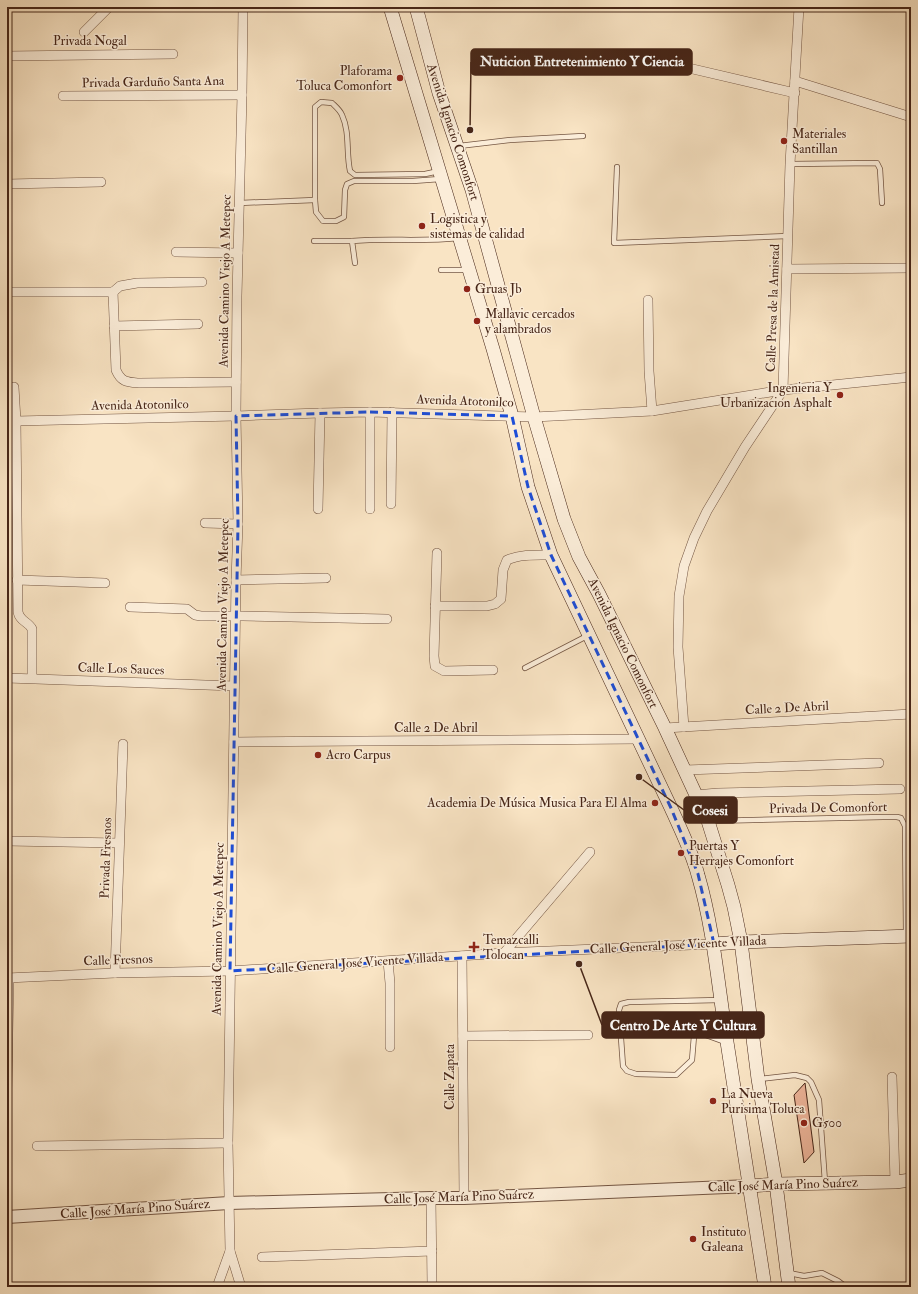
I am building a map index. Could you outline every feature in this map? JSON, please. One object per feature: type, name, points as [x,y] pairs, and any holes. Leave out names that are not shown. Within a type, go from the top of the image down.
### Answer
[{"type":"main road","name":"Avenida Ignacio Comonfort","points":[[390,7],[470,270],[512,416],[528,488],[551,555],[687,843],[698,874],[714,944],[721,1005],[765,1287]]},
{"type":"main road","name":"Avenida Ignacio Comonfort","points":[[416,7],[439,93],[472,190],[534,417],[564,519],[579,557],[599,594],[665,728],[708,821],[734,907],[758,1079],[776,1184],[788,1287]]},
{"type":"main road","name":"Calle General José Vicente Villada","points":[[714,944],[908,936]]},
{"type":"main road","name":"Calle José María Pino Suárez","points":[[750,1186],[776,1184],[895,1182],[911,1180]]},
{"type":"street","points":[[84,32],[109,7]]},
{"type":"street","name":"Avenida Camino Viejo A Metepec","points":[[230,1251],[228,1143],[234,686],[238,524],[236,382],[243,7]]},
{"type":"street","name":"Calle Presa de la Amistad","points":[[684,727],[678,647],[680,596],[684,566],[694,538],[707,511],[745,446],[782,390],[790,164],[799,7]]},
{"type":"street","name":"Privada Nogal","points":[[7,56],[173,54]]},
{"type":"street","points":[[633,55],[795,93]]},
{"type":"street","points":[[795,81],[911,117]]},
{"type":"street","name":"Privada Garduño Santa Ana","points":[[63,96],[242,95]]},
{"type":"street","points":[[7,184],[101,182]]},
{"type":"street","points":[[176,252],[238,253]]},
{"type":"street","points":[[787,269],[911,268]]},
{"type":"street","points":[[7,292],[112,292],[120,286],[137,282],[202,282]]},
{"type":"street","points":[[112,292],[116,370],[122,380],[139,383],[236,382]]},
{"type":"street","points":[[648,300],[649,371],[652,411]]},
{"type":"street","points":[[114,326],[198,324]]},
{"type":"street","name":"Avenida Atotonilco","points":[[16,421],[370,412],[534,417],[652,411],[782,390],[911,377]]},
{"type":"street","points":[[14,387],[16,421],[18,612],[19,617],[30,625],[32,629],[32,678]]},
{"type":"street","points":[[370,412],[370,509]]},
{"type":"street","points":[[391,504],[392,412]]},
{"type":"street","points":[[318,508],[320,413]]},
{"type":"street","points":[[205,523],[238,524]]},
{"type":"street","points":[[437,553],[435,666],[444,671],[493,670]]},
{"type":"street","points":[[435,606],[487,606],[495,604],[501,599],[503,570],[507,560],[512,558],[551,555]]},
{"type":"street","points":[[236,580],[326,578]]},
{"type":"street","points":[[17,580],[105,583]]},
{"type":"street","points":[[130,607],[187,609],[195,616],[386,618]]},
{"type":"street","name":"Calle Los Sauces","points":[[7,678],[234,686]]},
{"type":"street","name":"Calle 2 De Abril","points":[[665,728],[911,714]]},
{"type":"street","name":"Calle 2 De Abril","points":[[234,742],[639,739]]},
{"type":"street","name":"Privada Fresnos","points":[[116,973],[123,744]]},
{"type":"street","points":[[685,770],[879,763]]},
{"type":"street","points":[[695,794],[900,789]]},
{"type":"street","points":[[7,841],[119,843]]},
{"type":"street","points":[[504,954],[590,852]]},
{"type":"street","name":"Calle General José Vicente Villada","points":[[230,971],[462,956],[714,944]]},
{"type":"street","name":"Calle Zapata","points":[[462,956],[464,1198]]},
{"type":"street","points":[[388,961],[390,983],[390,1047]]},
{"type":"street","name":"Calle Fresnos","points":[[8,978],[116,973],[230,971]]},
{"type":"street","points":[[7,1089],[8,978]]},
{"type":"street","points":[[463,1036],[588,1035]]},
{"type":"street","points":[[892,1076],[895,1182]]},
{"type":"street","points":[[37,1146],[228,1143]]},
{"type":"street","name":"Calle José María Pino Suárez","points":[[7,1217],[229,1203],[464,1198],[750,1186]]},
{"type":"street","points":[[431,1198],[432,1287]]},
{"type":"street","points":[[217,1287],[230,1251]]},
{"type":"street","points":[[230,1251],[241,1287]]},
{"type":"street","points":[[262,1257],[432,1251]]},
{"type":"lane","points":[[321,102],[332,102],[341,114],[346,127],[350,171],[355,175],[440,175],[413,181],[354,181],[348,184],[345,190],[344,217],[336,221],[323,221],[316,212],[315,200],[315,107],[321,102]]},
{"type":"lane","points":[[457,146],[510,140],[583,136]]},
{"type":"lane","points":[[790,164],[877,163],[880,169],[882,203]]},
{"type":"lane","points":[[617,166],[614,243],[788,236]]},
{"type":"lane","points":[[240,203],[315,200]]},
{"type":"lane","points":[[314,241],[352,241],[368,239],[443,240],[460,238]]},
{"type":"lane","points":[[352,241],[355,264]]},
{"type":"lane","points":[[441,270],[470,270]]},
{"type":"lane","points":[[525,668],[589,635]]},
{"type":"lane","name":"Privada De Comonfort","points":[[708,821],[902,818],[905,826],[908,936]]},
{"type":"lane","points":[[629,1002],[721,1005],[700,1033],[694,1036],[692,1060],[676,1075],[636,1074],[627,1071],[623,1066],[619,1010],[621,1004],[629,1002]]},
{"type":"lane","points":[[700,1033],[727,1043]]},
{"type":"lane","points":[[758,1079],[795,1076],[807,1078],[811,1082],[819,1100],[825,1184]]},
{"type":"lane","points":[[787,1273],[804,1276],[822,1273],[846,1287]]},
{"type":"lane","points":[[880,1287],[906,1287]]},
{"type":"highlighted area","points":[[370,412],[512,416],[528,487],[551,555],[671,808],[698,874],[714,944],[230,971],[238,524],[236,416]]},
{"type":"building","name":"G500","points":[[805,1083],[814,1152],[804,1163],[794,1095]]},
{"type":"place","name":"Plaforama Toluca Comonfort","points":[[400,78]]},
{"type":"place","name":"Nuticion Entretenimiento Y Ciencia","points":[[470,130]]},
{"type":"place","name":"Materiales Santillan","points":[[784,141]]},
{"type":"place","name":"Logistica y sistemas de calidad","points":[[422,226]]},
{"type":"place","name":"Gruas Jb","points":[[467,289]]},
{"type":"place","name":"Mallavic cercados y alambrados","points":[[477,321]]},
{"type":"place","name":"Ingenieria Y Urbanizacion Asphalt","points":[[840,395]]},
{"type":"place","name":"Acro Carpus","points":[[318,755]]},
{"type":"place","name":"Cosesi","points":[[639,777]]},
{"type":"place","name":"Academia De Música Musica Para El Alma","points":[[655,803]]},
{"type":"place","name":"Puertas Y Herrajes Comonfort","points":[[681,853]]},
{"type":"place","name":"Temazcalli Tolocan","points":[[474,947]]},
{"type":"place","name":"Centro De Arte Y Cultura","points":[[579,964]]},
{"type":"place","name":"La Nueva Purisima Toluca","points":[[713,1101]]},
{"type":"place","name":"G500","points":[[804,1123]]},
{"type":"place","name":"Instituto Galeana","points":[[693,1239]]}]
